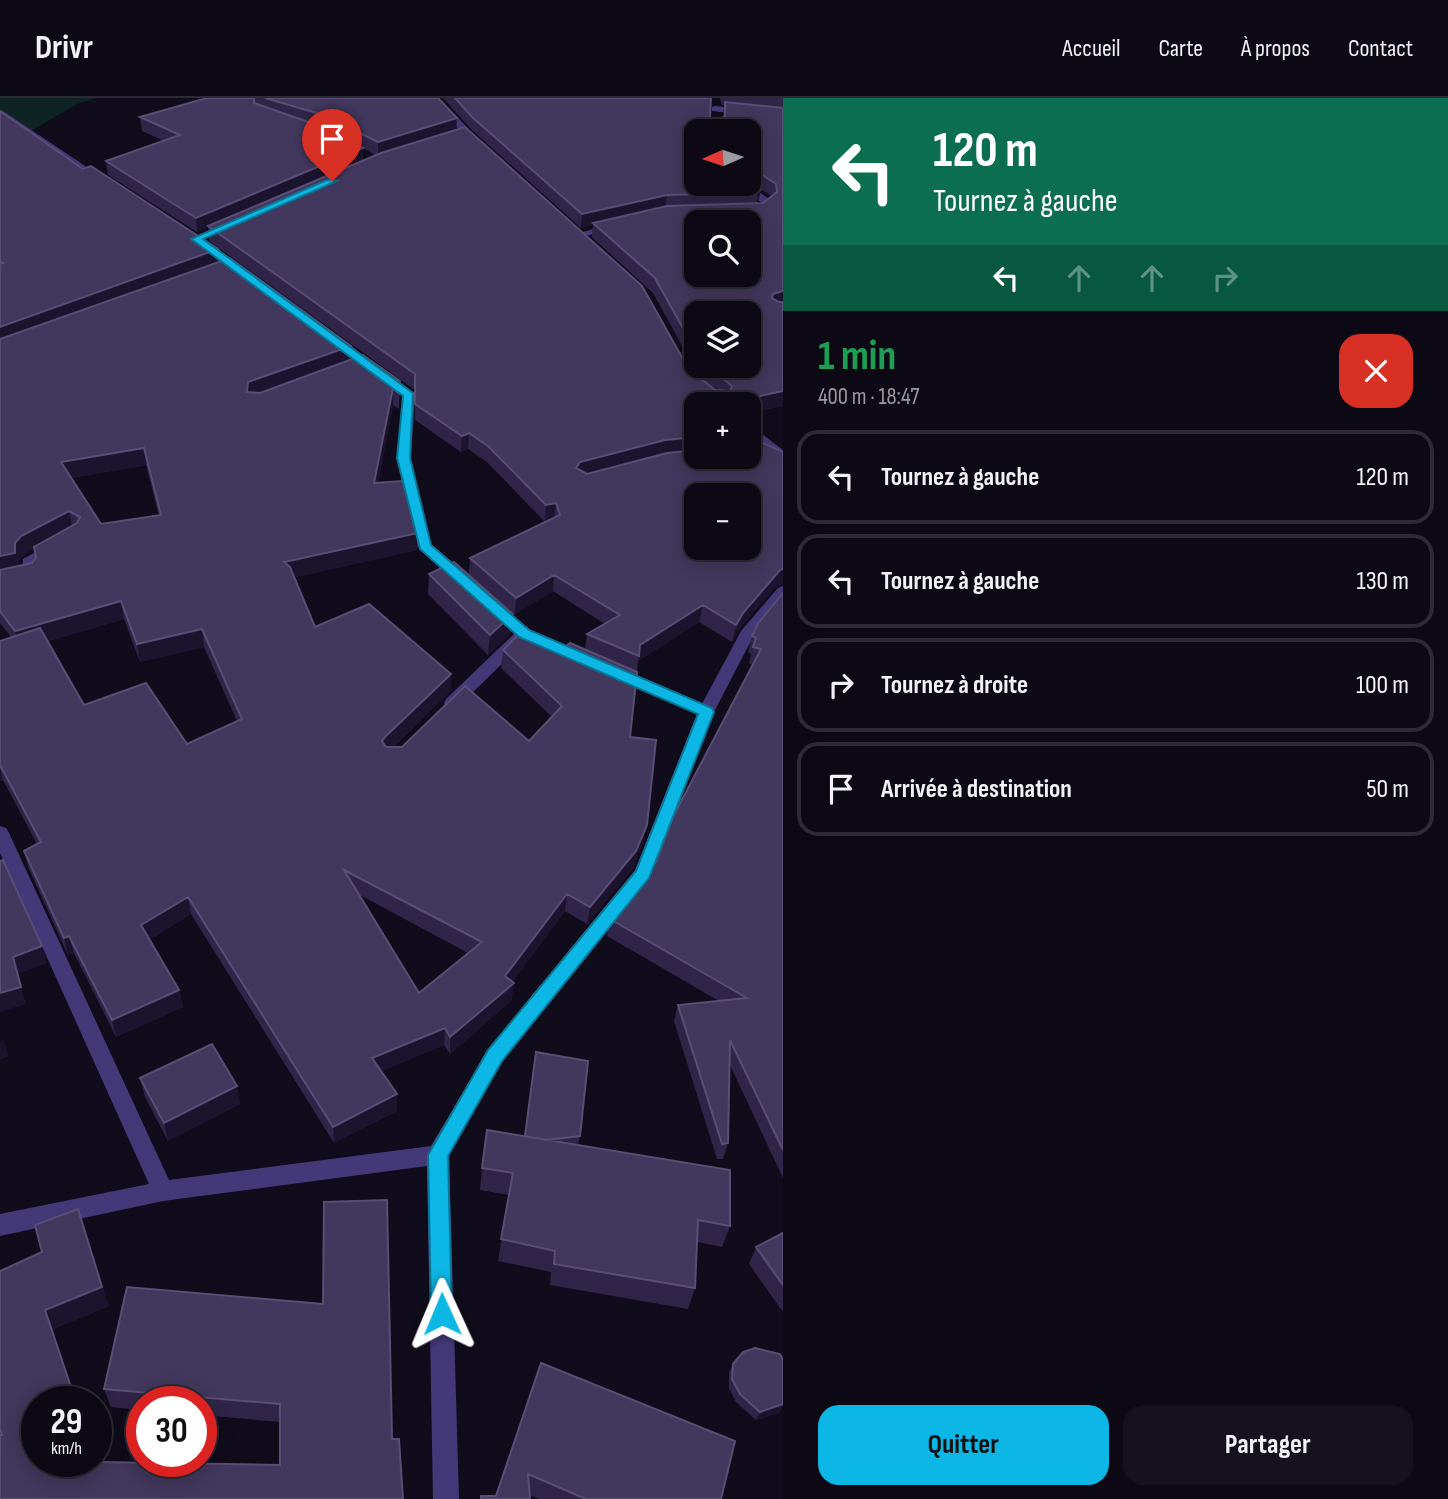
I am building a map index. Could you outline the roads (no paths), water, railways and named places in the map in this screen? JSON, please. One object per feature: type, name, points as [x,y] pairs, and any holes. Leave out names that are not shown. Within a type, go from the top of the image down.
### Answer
[{"type":"street","points":[[435,98],[487,152]]},
{"type":"street","points":[[715,103],[783,116]]},
{"type":"street","points":[[0,113],[118,191]]},
{"type":"street","points":[[454,138],[467,134]]},
{"type":"street","points":[[759,196],[768,202],[761,211]]},
{"type":"street","points":[[577,235],[627,223]]},
{"type":"street","points":[[567,226],[587,244]]},
{"type":"street","points":[[323,331],[361,366],[409,395],[404,458],[424,546],[524,634],[561,649]]},
{"type":"street","points":[[761,442],[783,457]]},
{"type":"street","points":[[0,582],[30,575],[28,562],[31,559],[74,535]]},
{"type":"street","points":[[446,1499],[438,1155],[495,1056],[643,873],[706,712],[746,635],[783,591]]},
{"type":"street","points":[[444,711],[524,634]]},
{"type":"street","points":[[597,665],[706,712]]},
{"type":"street","points":[[0,833],[163,1191]]},
{"type":"street","points":[[0,1225],[163,1191],[438,1155]]}]
